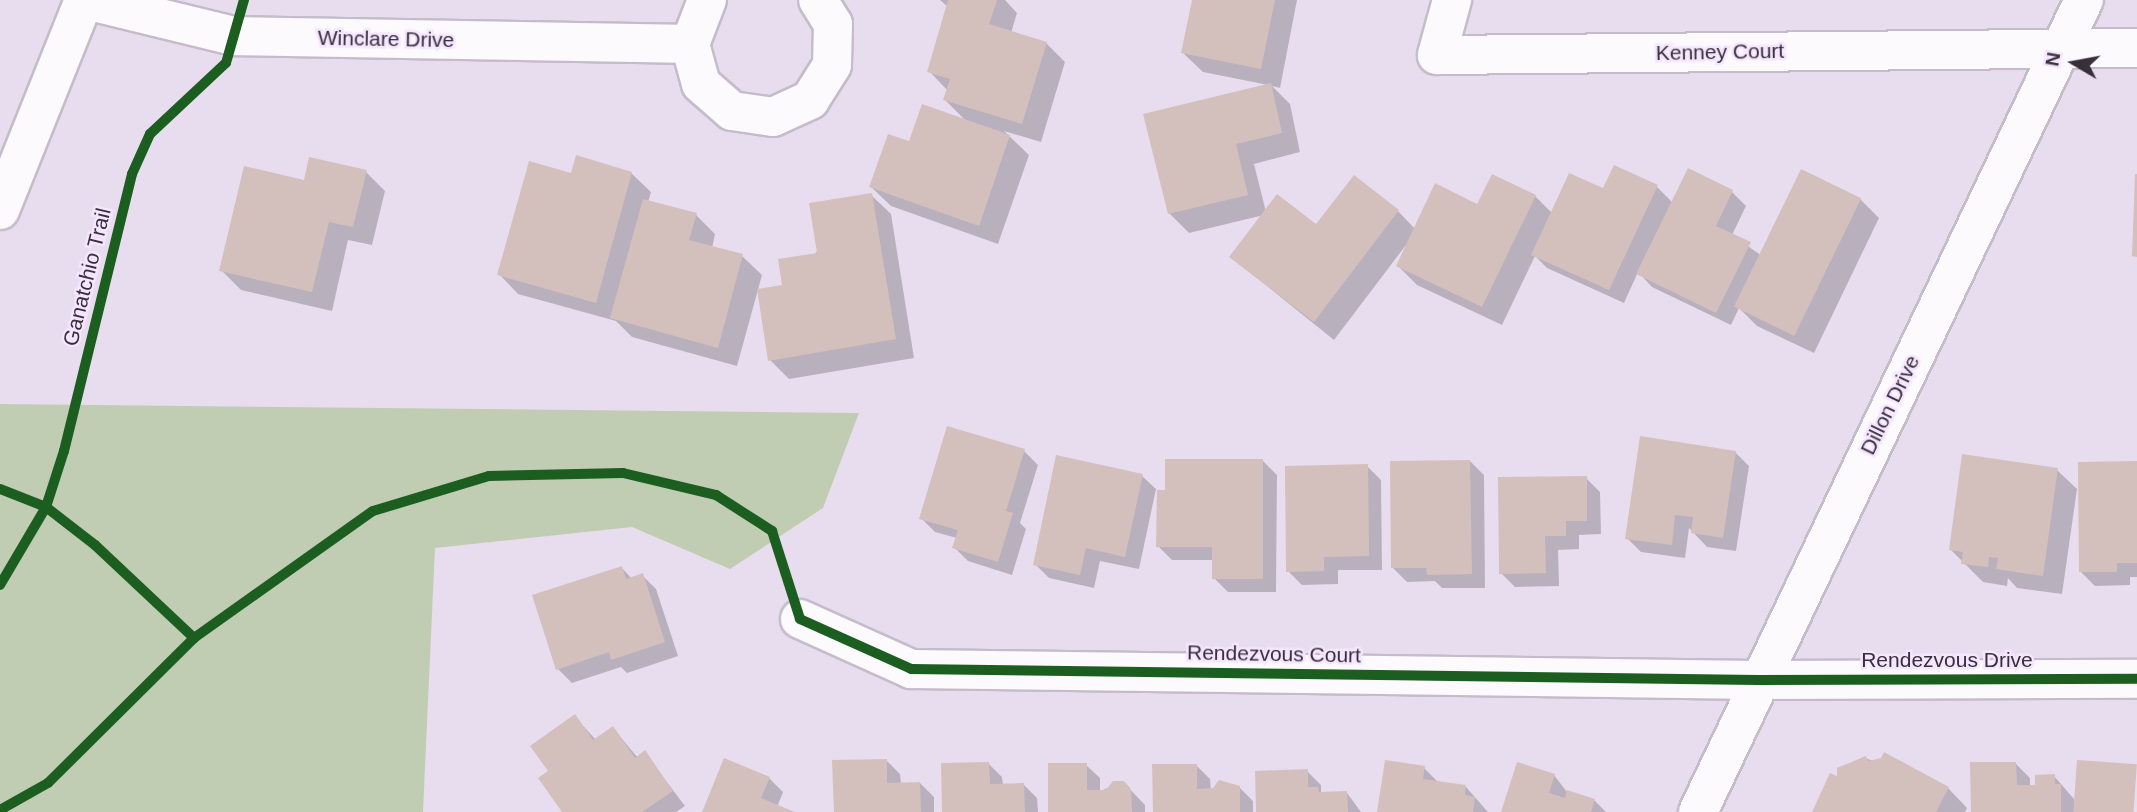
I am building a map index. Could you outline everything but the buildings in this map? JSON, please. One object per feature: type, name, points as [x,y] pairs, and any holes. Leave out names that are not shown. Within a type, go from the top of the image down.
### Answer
[{"type":"street","name":"Winclare Drive","points":[[85,0],[234,36],[690,44]]},
{"type":"street","points":[[0,211],[85,0]]},
{"type":"street","points":[[707,0],[701,5],[690,44],[701,84],[732,111],[773,117],[810,100],[832,65],[833,24],[818,0]]},
{"type":"street","name":"Kenney Court","points":[[1452,0],[1437,55],[2061,49]]},
{"type":"street","name":"Dillon Drive","points":[[1698,812],[1758,680],[2084,0]]},
{"type":"street","points":[[2061,49],[2137,48]]},
{"type":"street","name":"Rendezvous Court","points":[[800,619],[911,669],[1758,680]]},
{"type":"street","name":"Rendezvous Drive","points":[[1758,680],[2137,679]]},
{"type":"green space","points":[[0,404],[859,413],[823,508],[730,569],[632,527],[435,548],[423,812],[0,812]]},
{"type":"cycle path","name":"Ganatchio Trail","points":[[0,585],[46,507],[64,451],[132,174],[150,134],[226,63],[244,0]]},
{"type":"cycle path","points":[[0,810],[48,783],[194,638],[373,511],[489,476],[623,473],[716,495],[772,531],[800,619],[911,669],[1758,680],[2137,679]]},
{"type":"cycle path","points":[[0,489],[46,507],[95,545],[194,638]]}]
